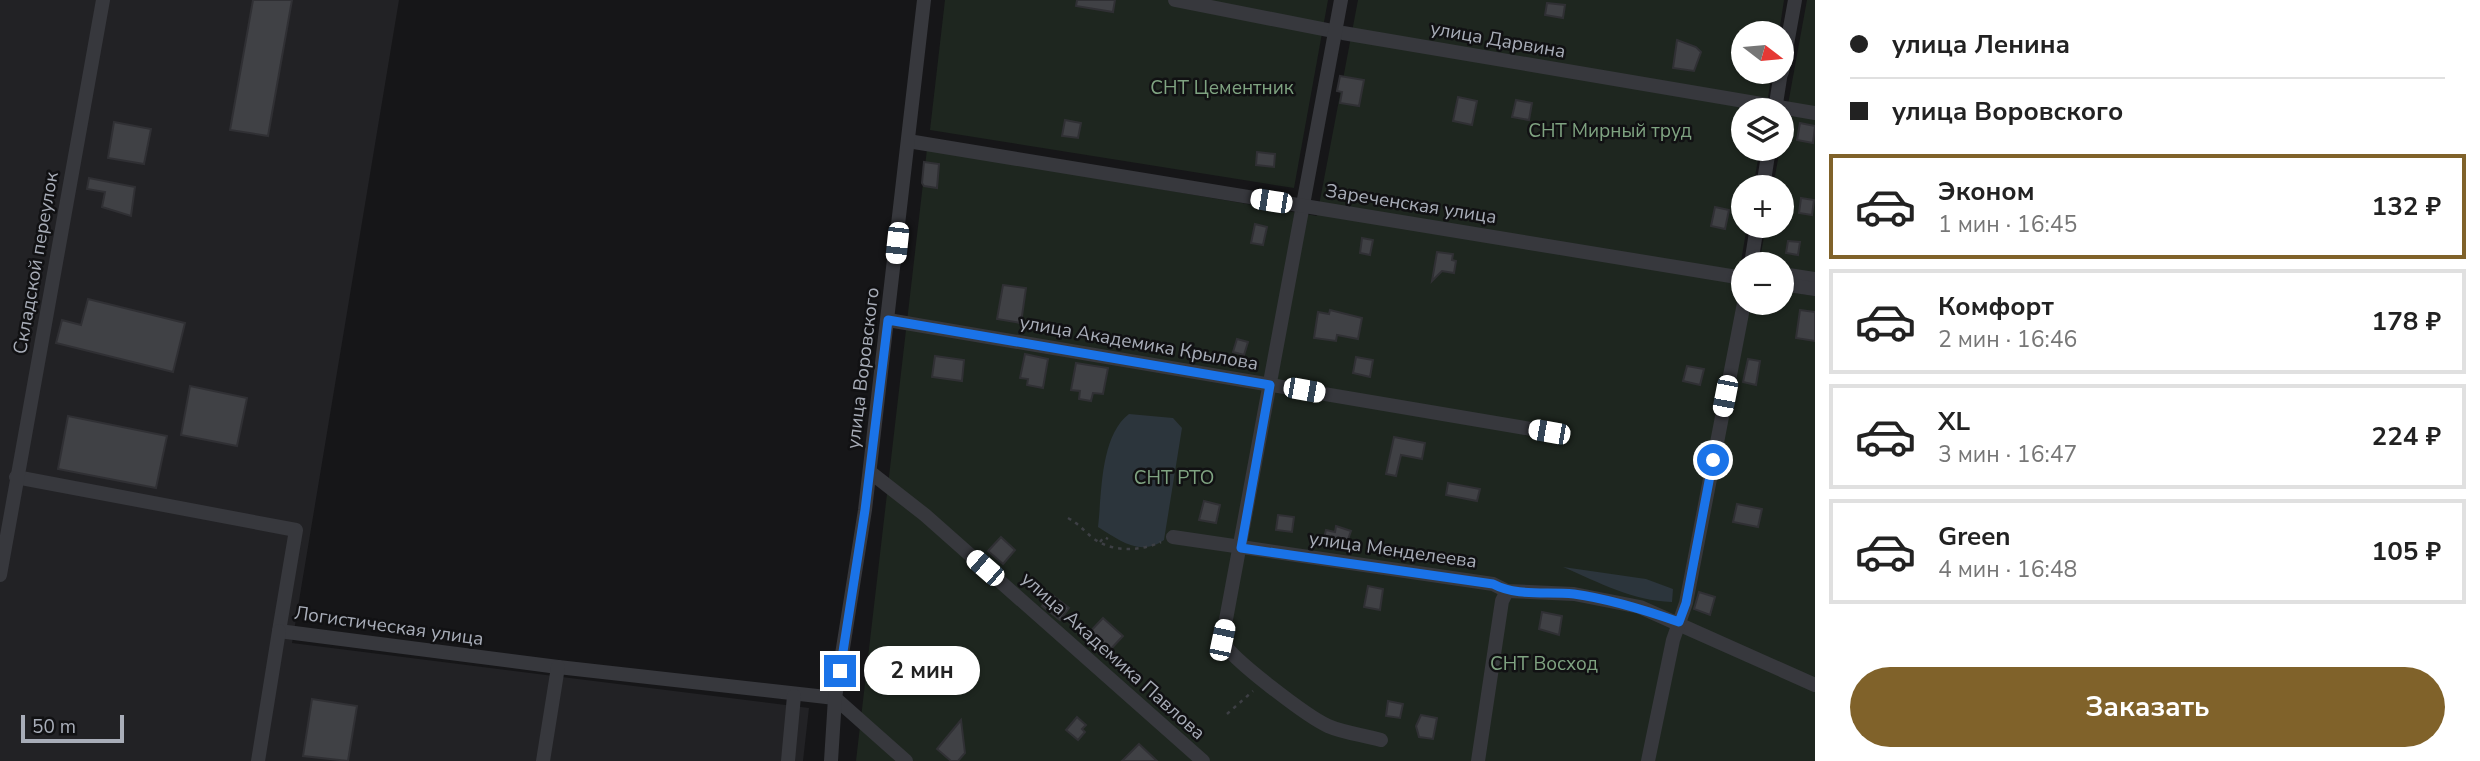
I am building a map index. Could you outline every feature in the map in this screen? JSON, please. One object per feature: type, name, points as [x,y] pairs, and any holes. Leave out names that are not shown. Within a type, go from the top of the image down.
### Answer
[{"type":"street","name":"Складской переулок","points":[[0,575],[103,0]]},
{"type":"street","name":"улица Воровского","points":[[831,761],[835,698],[870,472],[924,0]]},
{"type":"street","name":"улица Дарвина","points":[[1175,0],[1334,31],[1731,100]]},
{"type":"street","points":[[1341,0],[1222,640],[1227,650],[1263,682],[1327,725],[1381,740]]},
{"type":"street","points":[[1791,21],[1795,0]]},
{"type":"street","name":"улица Дарвина","points":[[1794,110],[1815,113]]},
{"type":"street","name":"Зареченская улица","points":[[908,141],[1731,276]]},
{"type":"street","points":[[1794,276],[1815,279]]},
{"type":"street","points":[[1794,286],[1815,289]]},
{"type":"street","points":[[1648,761],[1679,622],[1686,603],[1742,315]]},
{"type":"street","name":"улица Академика Крылова","points":[[888,320],[1549,432]]},
{"type":"street","name":"улица Академика Павлова","points":[[870,472],[925,515],[1203,761]]},
{"type":"street","name":"Логистическая улица","points":[[16,477],[296,530],[279,631],[794,696],[835,698]]},
{"type":"street","name":"улица Менделеева","points":[[1168,539],[1493,584],[1507,591],[1574,594],[1640,607],[1679,622],[1815,685]]},
{"type":"street","points":[[1478,761],[1502,601],[1507,591]]},
{"type":"street","points":[[258,761],[279,631]]},
{"type":"street","points":[[543,761],[558,667]]},
{"type":"street","points":[[788,761],[794,696]]},
{"type":"street","points":[[835,698],[906,761]]},
{"type":"path","points":[[1068,518],[1086,528],[1091,537],[1115,549],[1132,548],[1168,539]]},
{"type":"path","points":[[1100,542],[1104,537],[1108,539]]},
{"type":"path","points":[[1227,715],[1263,682]]},
{"type":"shaded area","points":[[0,0],[399,0],[292,643],[809,708],[803,761],[0,761]]},
{"type":"shaded area","points":[[1129,414],[1173,418],[1182,428],[1164,540],[1147,547],[1130,545],[1098,527],[1108,450],[1112,436]]},
{"type":"shaded area","points":[[1563,567],[1646,579],[1673,589],[1672,602],[1630,594]]},
{"type":"green space","name":"СНТ Цементник","points":[[945,0],[1328,0],[1294,188],[930,130]]},
{"type":"green space","points":[[1358,0],[1784,0],[1781,21],[1731,21],[1731,84],[1770,84],[1768,98],[1731,98],[1731,161],[1758,161],[1755,175],[1731,175],[1731,238],[1745,238],[1743,252],[1731,252],[1731,315],[1794,315],[1794,293],[1815,296],[1815,761],[856,761],[927,149],[1317,216]]},
{"type":"green space","points":[[1807,0],[1815,0],[1815,275],[1794,272],[1794,252],[1761,252],[1764,238],[1794,238],[1794,175],[1775,175],[1778,161],[1794,161],[1794,98],[1789,98],[1792,84],[1794,84]]},
{"type":"building","points":[[253,0],[292,0],[268,136],[230,130]]},
{"type":"building","points":[[1077,0],[1115,0],[1113,12],[1076,6]]},
{"type":"building","points":[[1547,3],[1565,5],[1563,18],[1545,15]]},
{"type":"building","points":[[1677,40],[1696,47],[1701,52],[1694,71],[1673,68]]},
{"type":"building","points":[[1340,76],[1364,80],[1359,106],[1340,103],[1342,92],[1337,91]]},
{"type":"building","points":[[1458,97],[1477,101],[1472,125],[1453,121]]},
{"type":"building","points":[[1516,100],[1532,103],[1529,120],[1512,117]]},
{"type":"building","points":[[1065,120],[1081,123],[1078,138],[1062,136]]},
{"type":"building","points":[[114,122],[151,129],[144,164],[108,158]]},
{"type":"building","points":[[1800,123],[1815,126],[1813,143],[1797,140]]},
{"type":"building","points":[[1257,152],[1275,154],[1274,167],[1256,165]]},
{"type":"building","points":[[924,162],[939,164],[937,188],[924,186],[922,183]]},
{"type":"building","points":[[89,178],[135,187],[131,216],[102,207],[105,192],[87,189]]},
{"type":"building","points":[[1801,198],[1814,200],[1812,215],[1799,213]]},
{"type":"building","points":[[1715,207],[1729,210],[1725,229],[1711,226]]},
{"type":"building","points":[[1255,224],[1267,227],[1263,245],[1251,243]]},
{"type":"building","points":[[1362,238],[1373,240],[1370,255],[1360,253]]},
{"type":"building","points":[[1788,241],[1800,242],[1798,255],[1786,252]]},
{"type":"building","points":[[1437,252],[1453,254],[1452,260],[1456,261],[1454,273],[1442,271],[1432,281]]},
{"type":"building","points":[[1003,285],[1026,288],[1021,323],[997,319]]},
{"type":"building","points":[[88,299],[185,323],[173,372],[56,343],[62,320],[81,325]]},
{"type":"building","points":[[1330,310],[1362,318],[1358,339],[1337,335],[1336,341],[1314,338],[1318,312],[1329,314]]},
{"type":"building","points":[[1800,310],[1815,312],[1815,341],[1796,338]]},
{"type":"building","points":[[1237,339],[1248,342],[1244,355],[1233,352]]},
{"type":"building","points":[[1025,354],[1048,359],[1043,388],[1027,385],[1028,379],[1020,378]]},
{"type":"building","points":[[935,356],[964,360],[962,381],[932,377]]},
{"type":"building","points":[[1356,357],[1373,360],[1370,377],[1353,373]]},
{"type":"building","points":[[1748,359],[1760,361],[1756,385],[1743,382]]},
{"type":"building","points":[[1076,363],[1108,368],[1103,394],[1093,393],[1091,401],[1079,399],[1080,391],[1071,390]]},
{"type":"building","points":[[1687,366],[1704,369],[1700,385],[1683,381]]},
{"type":"building","points":[[190,386],[247,398],[237,446],[181,435]]},
{"type":"building","points":[[68,416],[167,436],[156,488],[58,469]]},
{"type":"building","points":[[1394,437],[1425,443],[1422,459],[1401,455],[1396,476],[1386,474]]},
{"type":"building","points":[[1448,483],[1480,489],[1477,501],[1446,495]]},
{"type":"building","points":[[1204,501],[1220,505],[1216,523],[1199,520]]},
{"type":"building","points":[[1737,504],[1762,509],[1758,527],[1733,522]]},
{"type":"building","points":[[1278,515],[1294,517],[1292,532],[1276,530]]},
{"type":"building","points":[[1336,526],[1351,531],[1345,548],[1323,541],[1326,530],[1335,532]]},
{"type":"building","points":[[1001,537],[1015,550],[1003,564],[988,551]]},
{"type":"building","points":[[1368,586],[1383,589],[1380,610],[1364,607]]},
{"type":"building","points":[[1699,592],[1715,597],[1710,615],[1694,609]]},
{"type":"building","points":[[1051,594],[1069,608],[1060,620],[1042,606]]},
{"type":"building","points":[[1542,612],[1562,616],[1559,635],[1539,629]]},
{"type":"building","points":[[1103,618],[1123,636],[1107,653],[1087,635]]},
{"type":"building","points":[[312,699],[357,706],[348,761],[303,756]]},
{"type":"building","points":[[1388,701],[1403,704],[1400,718],[1386,716]]},
{"type":"building","points":[[1421,715],[1437,718],[1433,739],[1419,737],[1416,726]]},
{"type":"building","points":[[1077,717],[1086,725],[1082,729],[1085,732],[1078,740],[1066,730]]},
{"type":"building","points":[[961,720],[965,753],[958,761],[951,761],[937,749]]},
{"type":"building","points":[[1139,744],[1157,761],[1122,761]]},
{"type":"route","points":[[840,671],[865,510],[888,320],[1270,385],[1241,548],[1493,584],[1507,591],[1574,594],[1640,607],[1679,622],[1686,603],[1713,460]]},
{"type":"park label","name":"СНТ Мирный труд","points":[[1610,131]]},
{"type":"park label","name":"СНТ РТО","points":[[1174,478]]},
{"type":"park label","name":"СНТ Восход","points":[[1544,664]]}]
